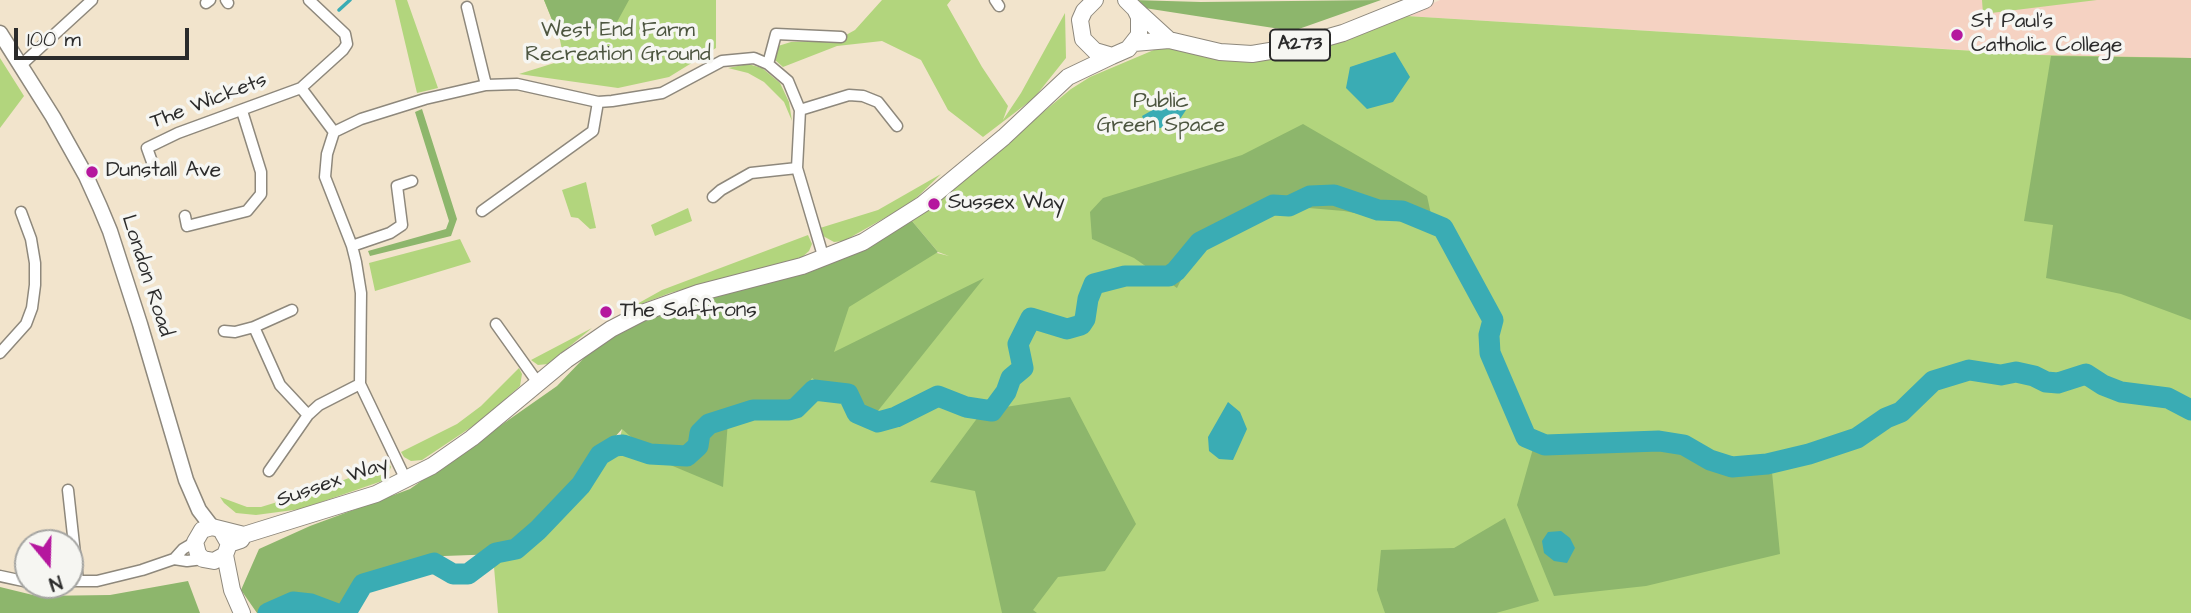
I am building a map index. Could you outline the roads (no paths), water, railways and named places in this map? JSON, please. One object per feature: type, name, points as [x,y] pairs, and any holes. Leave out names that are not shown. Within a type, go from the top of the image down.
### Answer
[{"type":"main road","name":"A273","points":[[1134,43],[1169,40],[1197,48],[1252,54],[1290,48],[1343,33],[1425,0]]},
{"type":"main road","name":"Sussex Way","points":[[1068,77],[1083,39],[1080,20],[1092,1]]},
{"type":"main road","name":"A273","points":[[1130,4],[1169,40]]},
{"type":"main road","points":[[1130,4],[1140,26],[1134,43]]},
{"type":"main road","name":"London Road","points":[[0,33],[86,176],[110,231],[186,480],[214,539],[242,613]]},
{"type":"main road","points":[[1083,39],[1095,51],[1112,56]]},
{"type":"main road","name":"Sussex Way","points":[[214,539],[244,535],[352,503],[406,480],[432,466],[472,438],[598,337],[642,313],[677,299],[770,276],[824,259],[863,242],[923,204],[1004,137],[1068,77],[1120,54],[1134,43]]},
{"type":"main road","name":"London Road","points":[[214,539],[198,554],[232,590]]},
{"type":"main road","points":[[205,560],[220,559],[214,539]]},
{"type":"street","points":[[20,66],[92,0]]},
{"type":"street","name":"The Wickets","points":[[152,163],[146,148],[178,133],[301,88],[344,50],[347,44],[345,33],[309,0]]},
{"type":"street","points":[[467,7],[486,85]]},
{"type":"street","points":[[768,64],[776,34],[841,37]]},
{"type":"street","points":[[406,480],[360,384],[361,293],[352,246],[325,177],[327,155],[334,132],[361,119],[425,99],[486,85],[517,84],[598,102],[663,93],[722,61],[754,58],[768,64],[788,81],[800,110],[797,168],[824,259]]},
{"type":"street","name":"The Wickets","points":[[301,88],[334,132]]},
{"type":"street","points":[[800,110],[849,95],[863,96],[878,102],[897,126]]},
{"type":"street","points":[[482,211],[593,131],[598,102]]},
{"type":"street","points":[[185,216],[187,226],[247,211],[261,194],[261,172],[242,111]]},
{"type":"street","points":[[713,197],[751,173],[797,168]]},
{"type":"street","points":[[352,246],[390,233],[402,225],[397,186],[412,181]]},
{"type":"street","points":[[0,353],[26,324],[32,308],[35,263],[31,239],[21,212]]},
{"type":"street","points":[[224,331],[235,332],[254,327],[292,310]]},
{"type":"street","points":[[496,324],[538,383]]},
{"type":"street","points":[[254,327],[280,385],[308,415]]},
{"type":"street","points":[[269,471],[308,415],[319,405],[360,384]]},
{"type":"street","points":[[68,490],[71,529]]},
{"type":"street","points":[[174,559],[183,549],[214,539]]},
{"type":"street","points":[[84,581],[97,581],[174,559],[205,560]]},
{"type":"water","points":[[1395,52],[1410,77],[1393,102],[1367,109],[1346,88],[1350,67]]},
{"type":"water","points":[[1165,103],[1183,103],[1186,110],[1180,119],[1161,128],[1147,127],[1142,116]]},
{"type":"water","points":[[1228,402],[1240,412],[1247,429],[1233,460],[1219,459],[1209,451],[1208,437]]},
{"type":"water","points":[[1561,531],[1570,538],[1575,548],[1567,563],[1554,561],[1544,553],[1542,541],[1548,532]]},
{"type":"waterway","points":[[339,10],[350,0]]},
{"type":"waterway","points":[[344,613],[363,584],[434,563],[453,574],[468,574],[496,553],[516,549],[581,485],[600,455],[615,446],[623,445],[650,454],[687,456],[698,446],[700,433],[709,424],[753,410],[796,408],[814,390],[848,394],[857,413],[878,422],[896,417],[938,396],[966,407],[992,411],[1006,392],[1011,378],[1023,368],[1018,344],[1031,318],[1067,329],[1081,325],[1094,284],[1125,276],[1169,276],[1200,242],[1273,205],[1289,206],[1310,196],[1334,195],[1378,210],[1402,211],[1443,228],[1493,320],[1489,335],[1490,353],[1526,437],[1545,445],[1659,441],[1684,445],[1710,460],[1732,467],[1767,464],[1857,438],[1886,418],[1901,412],[1933,381],[1969,370],[2001,375],[2016,372],[2058,383],[2086,374],[2121,392],[2168,398],[2191,410]]},
{"type":"waterway","points":[[268,613],[293,602],[311,604],[335,613]]},
{"type":"place","name":"St Paul's Catholic College","points":[[1957,35]]},
{"type":"place","name":"Dunstall Ave","points":[[92,172]]},
{"type":"place","name":"Sussex Way","points":[[934,204]]},
{"type":"place","name":"The Saffrons","points":[[606,312]]},
{"type":"park label","name":"West End Farm Recreation Ground","points":[[618,44]]},
{"type":"park label","name":"Public Green Space","points":[[1161,115]]}]
